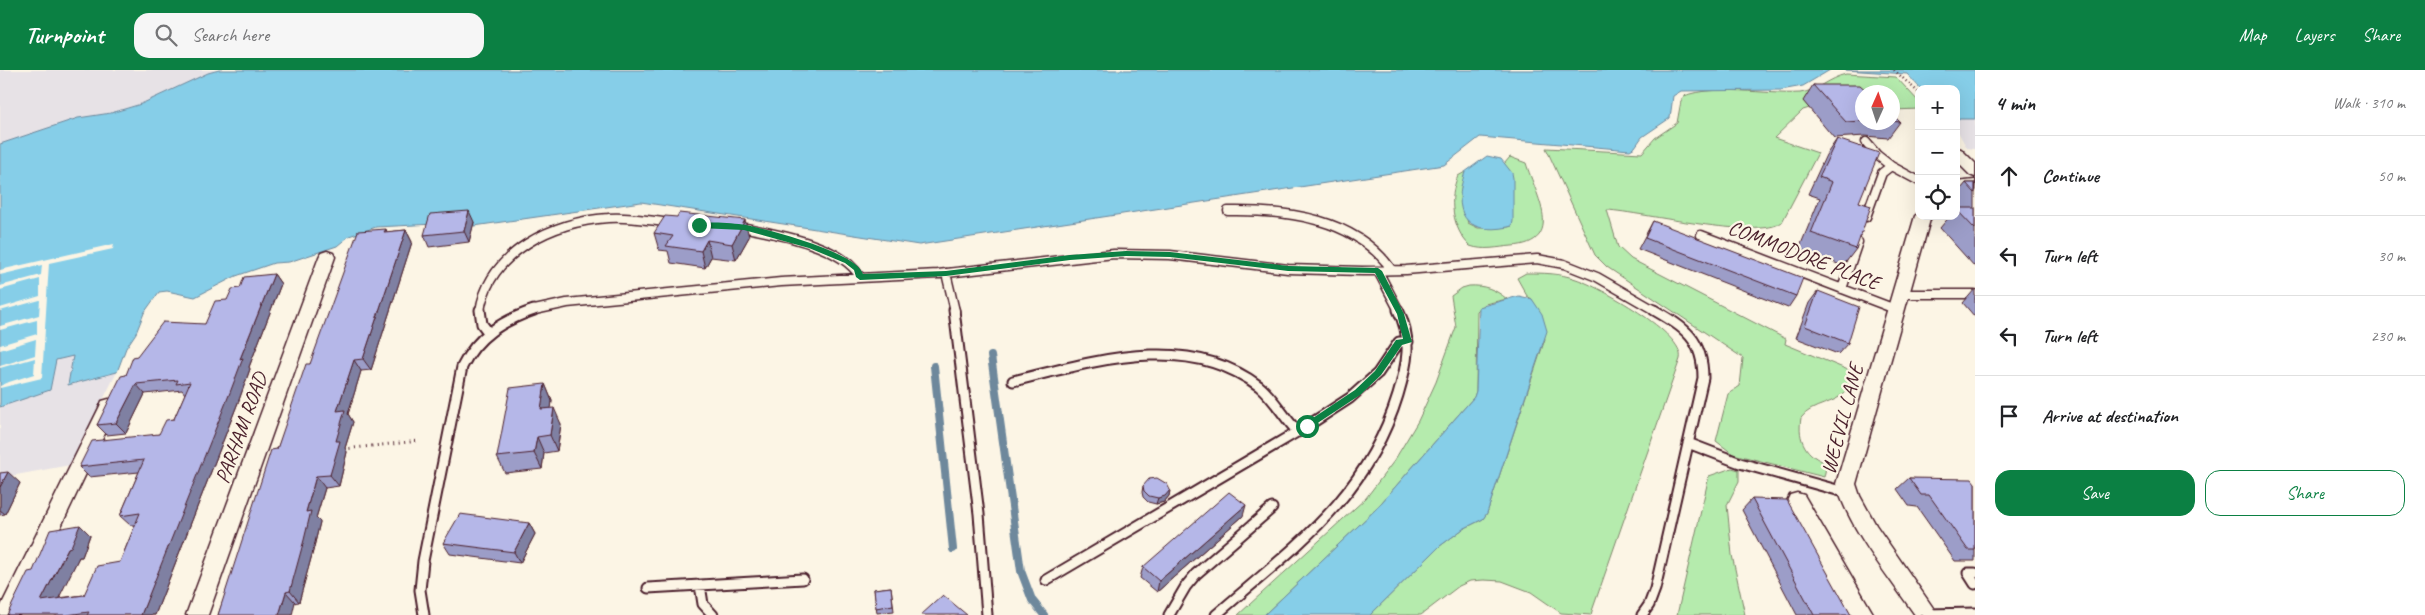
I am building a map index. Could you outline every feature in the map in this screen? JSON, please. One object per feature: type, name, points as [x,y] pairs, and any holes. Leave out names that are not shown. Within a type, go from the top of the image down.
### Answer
[{"type":"street","points":[[1960,156],[1975,172]]},
{"type":"street","points":[[1960,186],[1975,185]]},
{"type":"street","name":"WEEVIL LANE","points":[[1922,220],[1848,474],[1848,493],[1861,518],[1927,614]]},
{"type":"street","name":"PARHAM ROAD","points":[[197,615],[327,257]]},
{"type":"street","points":[[8,615],[116,392]]},
{"type":"street","points":[[1797,501],[1863,615]]},
{"type":"lane","points":[[1866,142],[1877,155],[1891,166],[1915,179]]},
{"type":"lane","points":[[1863,226],[1882,173],[1891,166]]},
{"type":"lane","points":[[1228,211],[1256,209],[1279,212],[1338,227],[1369,244],[1386,260],[1392,270]]},
{"type":"lane","points":[[488,332],[481,324],[480,316],[490,284],[508,259],[534,239],[566,226],[605,218],[678,224]]},
{"type":"lane","points":[[727,225],[771,234],[825,251],[852,264],[859,271],[860,277]]},
{"type":"lane","name":"COMMODORE PLACE","points":[[1701,235],[1842,289],[1897,301]]},
{"type":"lane","points":[[1842,289],[1860,235]]},
{"type":"lane","points":[[424,615],[420,590],[423,561],[461,373],[472,346],[488,332],[532,311],[562,303],[679,290],[946,273],[1070,258],[1126,254],[1170,255],[1288,269],[1378,271],[1536,260],[1573,267],[1617,288],[1680,326],[1692,339],[1701,354],[1703,378],[1655,589],[1649,605],[1642,615]]},
{"type":"lane","points":[[1216,615],[1312,528],[1358,479],[1375,451],[1392,412],[1406,362],[1408,342],[1400,314],[1378,271]]},
{"type":"lane","points":[[946,273],[957,327],[979,514],[988,615]]},
{"type":"lane","points":[[1897,301],[1975,294]]},
{"type":"lane","points":[[1046,580],[1298,432],[1358,392],[1378,373],[1399,342],[1408,342]]},
{"type":"lane","points":[[1012,381],[1133,356],[1193,357],[1232,370],[1256,384],[1298,432]]},
{"type":"lane","points":[[1688,443],[1740,463],[1848,493]]},
{"type":"lane","points":[[1169,615],[1186,586],[1196,574],[1272,508]]},
{"type":"lane","points":[[1975,573],[1968,574],[1975,584]]},
{"type":"lane","points":[[648,588],[804,579]]},
{"type":"lane","points":[[700,585],[703,604],[711,615]]},
{"type":"lane","points":[[1927,614],[1975,613]]},
{"type":"path","points":[[1894,70],[1915,89]]},
{"type":"path","points":[[341,450],[420,441]]},
{"type":"shaded area","points":[[0,70],[219,70],[208,73],[141,104],[111,113],[78,118],[0,144]]},
{"type":"shaded area","points":[[1960,119],[1975,119],[1975,149],[1967,148],[1960,135]]},
{"type":"shaded area","points":[[73,355],[69,385],[117,372],[70,465],[0,478],[0,407],[50,390],[55,360]]},
{"type":"green space","points":[[1846,74],[1896,77],[1915,98],[1915,109],[1900,110],[1900,85],[1855,85],[1855,94],[1803,110],[1774,138],[1818,153],[1782,222],[1769,227],[1726,227],[1607,210],[1618,247],[1631,259],[1786,339],[1785,344],[1853,372],[1846,391],[1841,396],[1811,409],[1801,418],[1800,433],[1805,446],[1814,456],[1827,463],[1824,477],[1733,454],[1716,441],[1728,394],[1740,386],[1743,358],[1607,267],[1595,255],[1546,148],[1642,153],[1655,138],[1677,123],[1681,101],[1684,96],[1725,90],[1800,93],[1812,90]]},
{"type":"green space","points":[[1510,157],[1526,163],[1540,203],[1543,227],[1538,236],[1529,243],[1491,248],[1470,246],[1459,231],[1454,213],[1453,194],[1458,176],[1465,172],[1461,201],[1468,223],[1478,228],[1512,226],[1504,164]]},
{"type":"green space","points":[[1526,273],[1545,273],[1576,279],[1620,301],[1656,325],[1669,337],[1678,349],[1680,359],[1591,615],[1561,613],[1531,592],[1502,581],[1484,580],[1470,581],[1459,586],[1421,615],[1370,615],[1440,546],[1463,529],[1483,519],[1487,513],[1545,339],[1532,299],[1527,296],[1517,278]]},
{"type":"green space","points":[[1469,286],[1489,288],[1507,299],[1485,304],[1477,311],[1476,391],[1474,397],[1375,510],[1264,615],[1238,615],[1366,498],[1394,461],[1418,421],[1436,382],[1456,327],[1451,296],[1462,288]]},
{"type":"green space","points":[[1732,468],[1739,470],[1739,481],[1727,505],[1732,555],[1745,615],[1677,615],[1709,476]]},
{"type":"water","points":[[219,70],[1830,70],[1803,86],[1781,90],[1681,91],[1673,96],[1670,118],[1642,137],[1635,147],[1630,150],[1480,137],[1444,165],[919,245],[641,202],[474,226],[474,222],[376,227],[349,236],[337,246],[289,262],[274,263],[236,276],[195,297],[167,291],[159,292],[144,313],[136,333],[126,348],[117,372],[68,385],[73,356],[56,360],[50,390],[0,407],[0,144],[78,118],[111,113],[141,104],[208,73]]},
{"type":"water","points":[[1845,70],[1975,70],[1975,119],[1960,119],[1960,85],[1917,85],[1907,74]]},
{"type":"water","points":[[1487,156],[1501,159],[1512,173],[1512,226],[1493,229],[1481,228],[1465,218],[1461,209],[1461,186],[1465,172]]},
{"type":"water","points":[[1519,296],[1532,299],[1542,314],[1547,331],[1487,513],[1483,519],[1463,529],[1440,546],[1370,615],[1264,615],[1375,510],[1474,397],[1476,391],[1479,307]]},
{"type":"pier","points":[[114,244],[113,249],[49,263],[42,378],[0,388],[0,386],[9,382],[34,374],[35,358],[0,368],[0,366],[35,355],[36,339],[0,350],[0,345],[37,334],[37,320],[0,330],[0,326],[39,315],[40,300],[0,311],[0,308],[40,296],[40,279],[0,290],[0,286],[41,275],[42,265],[0,275],[0,270]]},
{"type":"building","points":[[1813,85],[1855,85],[1855,121],[1846,122]]},
{"type":"building","points":[[1837,139],[1879,153],[1859,202],[1871,206],[1856,249],[1811,233],[1832,182],[1819,177]]},
{"type":"building","points":[[1966,183],[1975,183],[1975,193]]},
{"type":"building","points":[[1960,208],[1975,208],[1975,229],[1960,213]]},
{"type":"building","points":[[469,211],[464,231],[424,235],[430,214]]},
{"type":"building","points":[[679,213],[745,220],[732,244],[707,240],[701,251],[666,246],[673,236],[654,233],[665,216],[677,217]]},
{"type":"building","points":[[1653,221],[1803,278],[1796,296],[1645,238]]},
{"type":"building","points":[[386,229],[384,232],[406,230],[363,359],[354,360],[337,411],[345,410],[336,441],[340,441],[330,475],[316,476],[306,512],[311,511],[290,591],[286,592],[279,615],[218,615],[271,450],[277,449],[306,364],[310,364],[358,231]]},
{"type":"building","points":[[274,274],[240,359],[243,358],[231,390],[141,615],[87,615],[89,612],[66,615],[7,615],[28,572],[33,571],[50,530],[80,525],[71,547],[68,548],[41,601],[84,595],[97,566],[120,562],[140,513],[120,516],[144,460],[79,467],[92,441],[159,434],[166,420],[174,419],[190,382],[176,384],[178,380],[136,384],[116,423],[97,425],[121,376],[126,375],[133,357],[137,356],[163,322],[205,324],[215,301],[227,300],[232,289],[240,288],[244,277]]},
{"type":"building","points":[[1818,291],[1859,307],[1848,343],[1805,326]]},
{"type":"building","points":[[545,384],[541,409],[554,408],[550,435],[537,437],[534,453],[497,457],[510,388]]},
{"type":"building","points":[[8,472],[0,487],[0,473]]},
{"type":"building","points":[[1157,478],[1167,484],[1170,490],[1165,496],[1158,498],[1149,496],[1144,491],[1143,486],[1149,479]]},
{"type":"building","points":[[1909,478],[1972,479],[1975,483],[1975,550],[1968,550],[1929,495],[1921,495]]},
{"type":"building","points":[[1229,492],[1246,505],[1159,581],[1143,567]]},
{"type":"building","points":[[1752,499],[1787,500],[1851,615],[1814,615]]},
{"type":"building","points":[[460,514],[529,523],[514,552],[443,543]]},
{"type":"building","points":[[891,587],[893,605],[876,608],[874,589]]},
{"type":"building","points":[[943,595],[967,615],[921,615]]},
{"type":"waterway","points":[[991,356],[1021,571],[1032,600],[1044,615]]},
{"type":"waterway","points":[[934,366],[953,549]]},
{"type":"route","points":[[699,225],[727,225],[744,228],[812,246],[848,261],[859,271],[860,277],[946,273],[1114,254],[1170,255],[1288,269],[1378,271],[1400,314],[1407,331],[1408,342],[1401,341],[1398,343],[1378,373],[1358,392],[1307,426]]}]
